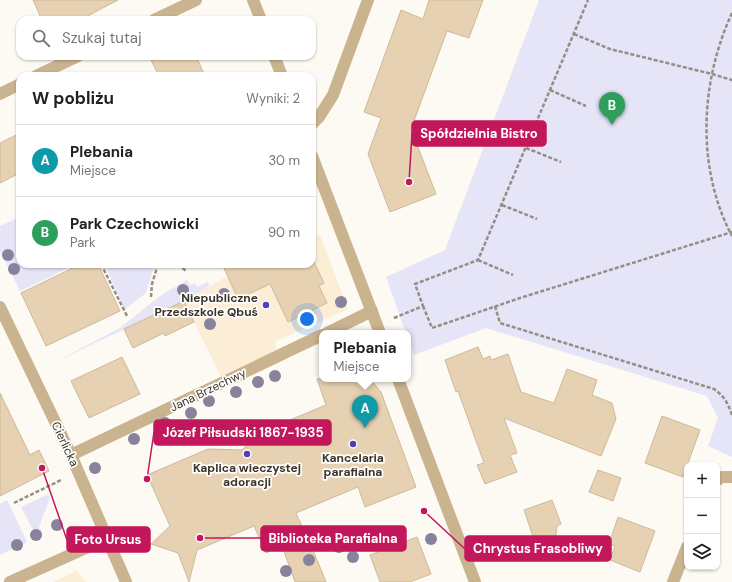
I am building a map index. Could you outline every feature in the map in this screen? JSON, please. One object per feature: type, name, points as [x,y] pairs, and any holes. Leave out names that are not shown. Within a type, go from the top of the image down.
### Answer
[{"type":"street","points":[[162,16],[196,0]]},
{"type":"street","points":[[253,0],[259,16]]},
{"type":"street","points":[[316,121],[333,95],[368,0]]},
{"type":"street","points":[[44,72],[70,60]]},
{"type":"street","points":[[276,60],[280,72]]},
{"type":"street","points":[[0,94],[16,86]]},
{"type":"street","points":[[316,166],[379,330]]},
{"type":"street","name":"Cierlicka","points":[[0,307],[71,455],[126,582]]},
{"type":"street","points":[[333,330],[372,311]]},
{"type":"street","name":"Jana Brzechwy","points":[[71,455],[319,336]]},
{"type":"street","points":[[399,382],[475,582]]},
{"type":"street","points":[[720,478],[732,477]]},
{"type":"street","points":[[10,582],[108,538]]},
{"type":"street","points":[[674,582],[684,555]]},
{"type":"path","points":[[478,260],[588,0]]},
{"type":"path","points":[[732,13],[720,44],[712,74],[706,126],[707,152],[714,186],[719,207],[732,236]]},
{"type":"path","points":[[574,34],[610,49],[732,80]]},
{"type":"path","points":[[550,90],[586,106]]},
{"type":"path","points":[[526,148],[561,162]]},
{"type":"path","points":[[502,205],[537,219]]},
{"type":"path","points":[[513,274],[478,260],[415,284],[432,328],[495,306],[731,232]]},
{"type":"path","points":[[103,268],[127,316]]},
{"type":"path","points":[[151,297],[152,284],[157,268]]},
{"type":"path","points":[[183,268],[186,271]]},
{"type":"path","points":[[392,319],[423,306]]},
{"type":"path","points":[[495,306],[500,323],[714,389],[722,394],[732,415]]},
{"type":"path","points":[[14,503],[65,478]]},
{"type":"shaded area","points":[[539,0],[732,0],[732,457],[708,446],[718,418],[707,396],[486,328],[414,355],[411,346],[411,330],[405,330],[386,277],[445,250]]},
{"type":"shaded area","points":[[16,219],[16,268],[69,268],[20,291],[0,251],[0,226]]},
{"type":"shaded area","name":"Niepubliczne Przedszkole Qbuś","points":[[320,235],[348,309],[276,341],[276,350],[221,377],[184,301],[224,278],[245,268],[316,268],[316,236]]},
{"type":"shaded area","points":[[106,268],[154,268],[146,293],[125,309]]},
{"type":"shaded area","points":[[187,280],[190,285],[195,283],[197,287],[208,282],[209,286],[184,301],[55,362],[120,328],[160,296]]},
{"type":"shaded area","points":[[48,494],[50,498],[39,527],[42,532],[41,536],[37,538],[21,507]]},
{"type":"shaded area","points":[[7,500],[27,542],[0,555],[0,504]]},
{"type":"shaded area","points":[[76,571],[87,582],[53,582]]},
{"type":"building","points":[[33,0],[118,0],[88,16],[40,16]]},
{"type":"building","points":[[429,0],[483,0],[469,38],[447,31],[411,129],[436,194],[390,212],[368,154],[381,118],[364,112],[401,10],[423,19]]},
{"type":"building","points":[[151,60],[198,60],[203,72],[157,72]]},
{"type":"building","points":[[16,135],[16,175],[0,183],[0,143]]},
{"type":"building","points":[[316,266],[324,283],[319,286],[327,303],[288,322],[270,284],[238,299],[224,268],[316,268]]},
{"type":"building","points":[[73,268],[100,268],[120,311],[46,346],[21,293]]},
{"type":"building","points":[[184,301],[194,322],[165,336],[164,333],[133,348],[124,329]]},
{"type":"building","points":[[478,347],[483,359],[490,356],[491,360],[508,354],[521,392],[554,403],[567,369],[597,380],[592,395],[612,403],[616,419],[601,456],[504,418],[517,453],[510,455],[517,472],[485,484],[477,465],[484,463],[445,360]]},
{"type":"building","points":[[122,357],[140,394],[89,418],[71,381]]},
{"type":"building","points":[[317,379],[319,379],[319,382],[373,382],[381,392],[416,487],[365,507],[358,487],[296,513],[326,582],[295,582],[282,546],[266,553],[254,526],[197,550],[189,582],[178,553],[151,544],[170,526],[147,475],[208,449],[242,450],[261,432],[326,405]]},
{"type":"building","points":[[0,393],[30,455],[39,450],[49,471],[0,496]]},
{"type":"building","points":[[662,416],[700,430],[688,462],[684,462],[683,477],[645,463]]},
{"type":"building","points":[[598,470],[621,478],[613,501],[589,492]]},
{"type":"building","points":[[552,500],[561,524],[557,526],[555,543],[548,541],[541,560],[524,510]]},
{"type":"building","points":[[618,517],[655,531],[640,572],[610,560],[615,546],[609,544]]},
{"type":"building","points":[[417,537],[431,574],[410,582],[380,582],[370,555]]},
{"type":"place","name":"Park Czechowicki","points":[[612,125]]},
{"type":"place","name":"Spółdzielnia Bistro","points":[[409,182]]},
{"type":"place","name":"Niepubliczne Przedszkole Qbuś","points":[[266,305]]},
{"type":"place","name":"Plebania","points":[[365,428]]},
{"type":"place","name":"Kancelaria parafialna","points":[[353,444]]},
{"type":"place","name":"Kaplica wieczystej adoracji","points":[[247,454]]},
{"type":"place","name":"Foto Ursus","points":[[42,468]]},
{"type":"place","name":"Józef Piłsudski 1867-1935","points":[[147,479]]},
{"type":"place","name":"Chrystus Frasobliwy","points":[[424,511]]},
{"type":"place","name":"Biblioteka Parafialna","points":[[200,538]]}]
